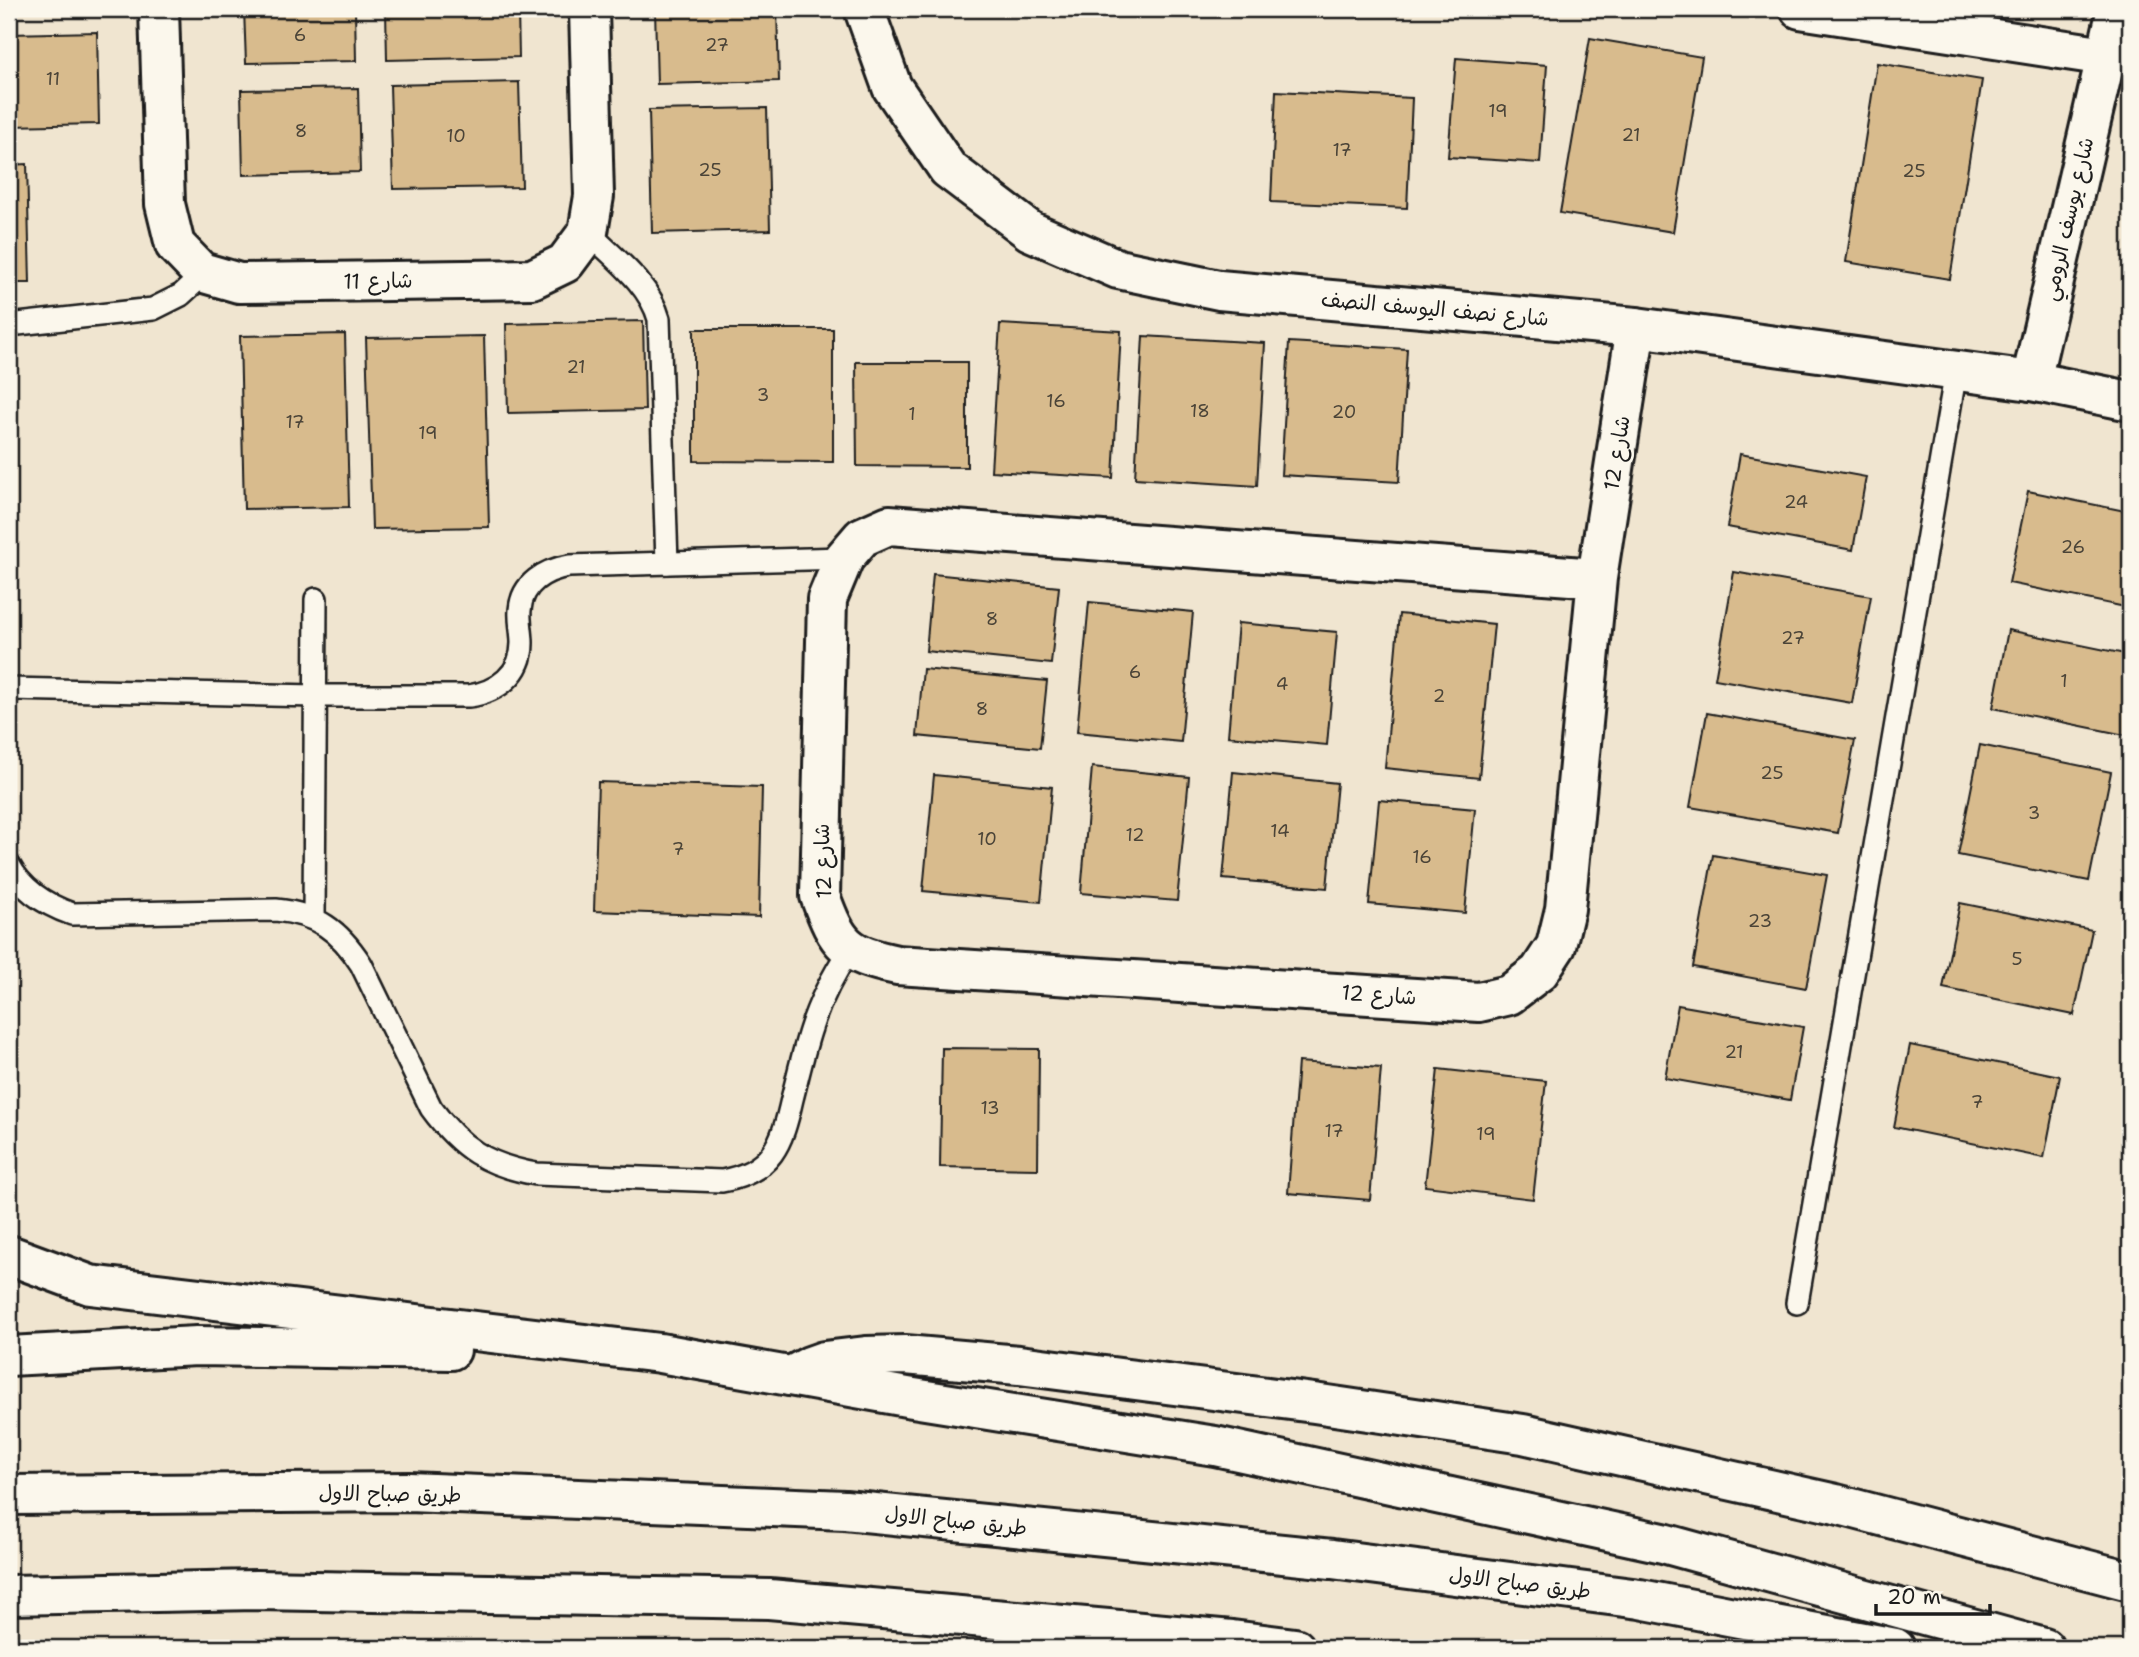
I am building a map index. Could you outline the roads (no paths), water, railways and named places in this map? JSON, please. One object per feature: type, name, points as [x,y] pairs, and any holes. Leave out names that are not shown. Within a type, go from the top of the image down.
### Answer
[{"type":"main road","name":"شارع 11","points":[[159,9],[165,204],[175,245],[201,272],[239,283],[532,279],[565,263],[588,232],[594,196],[589,9]]},
{"type":"main road","name":"شارع نصف اليوسف النصف","points":[[864,9],[892,88],[948,169],[1030,231],[1118,269],[1219,290],[1636,327],[2031,382],[2130,401]]},
{"type":"main road","points":[[1800,9],[2106,56]]},
{"type":"main road","name":"شارع يوسف الرومي","points":[[2031,382],[2117,9]]},
{"type":"main road","name":"شارع 12","points":[[1597,578],[889,525],[862,537],[844,558],[827,599],[820,896],[832,929],[850,949],[872,960],[897,965],[1479,1002],[1509,995],[1539,972],[1556,946],[1565,909],[1597,578],[1636,327]]},
{"type":"main road","points":[[9,1255],[90,1285],[660,1353],[1215,1446],[1663,1543],[2044,1648]]},
{"type":"main road","points":[[9,1356],[197,1346],[660,1353]]},
{"type":"main road","points":[[791,1376],[824,1361],[905,1355],[1019,1365],[1524,1434],[1836,1504],[2130,1581]]},
{"type":"main road","name":"طريق صباح الاول","points":[[9,1495],[409,1492],[845,1510],[1332,1559],[1600,1594],[1895,1648]]},
{"type":"main road","points":[[9,1595],[256,1590],[769,1599],[1232,1640],[1295,1648]]},
{"type":"lane","points":[[588,232],[646,290],[655,304],[659,319],[667,563]]},
{"type":"lane","points":[[9,326],[153,309],[181,295],[201,272]]},
{"type":"lane","points":[[1797,1303],[1956,371]]},
{"type":"lane","points":[[9,689],[316,696],[482,694],[506,681],[514,670],[522,645],[520,609],[525,592],[536,578],[551,569],[569,566],[844,558]]},
{"type":"lane","points":[[314,919],[316,599]]},
{"type":"lane","points":[[9,865],[23,885],[38,898],[54,908],[72,914],[276,910],[295,912],[333,930],[349,945],[361,964],[431,1108],[446,1129],[465,1147],[487,1160],[536,1174],[722,1181],[752,1172],[765,1163],[782,1137],[817,1009],[837,968],[850,949]]}]
